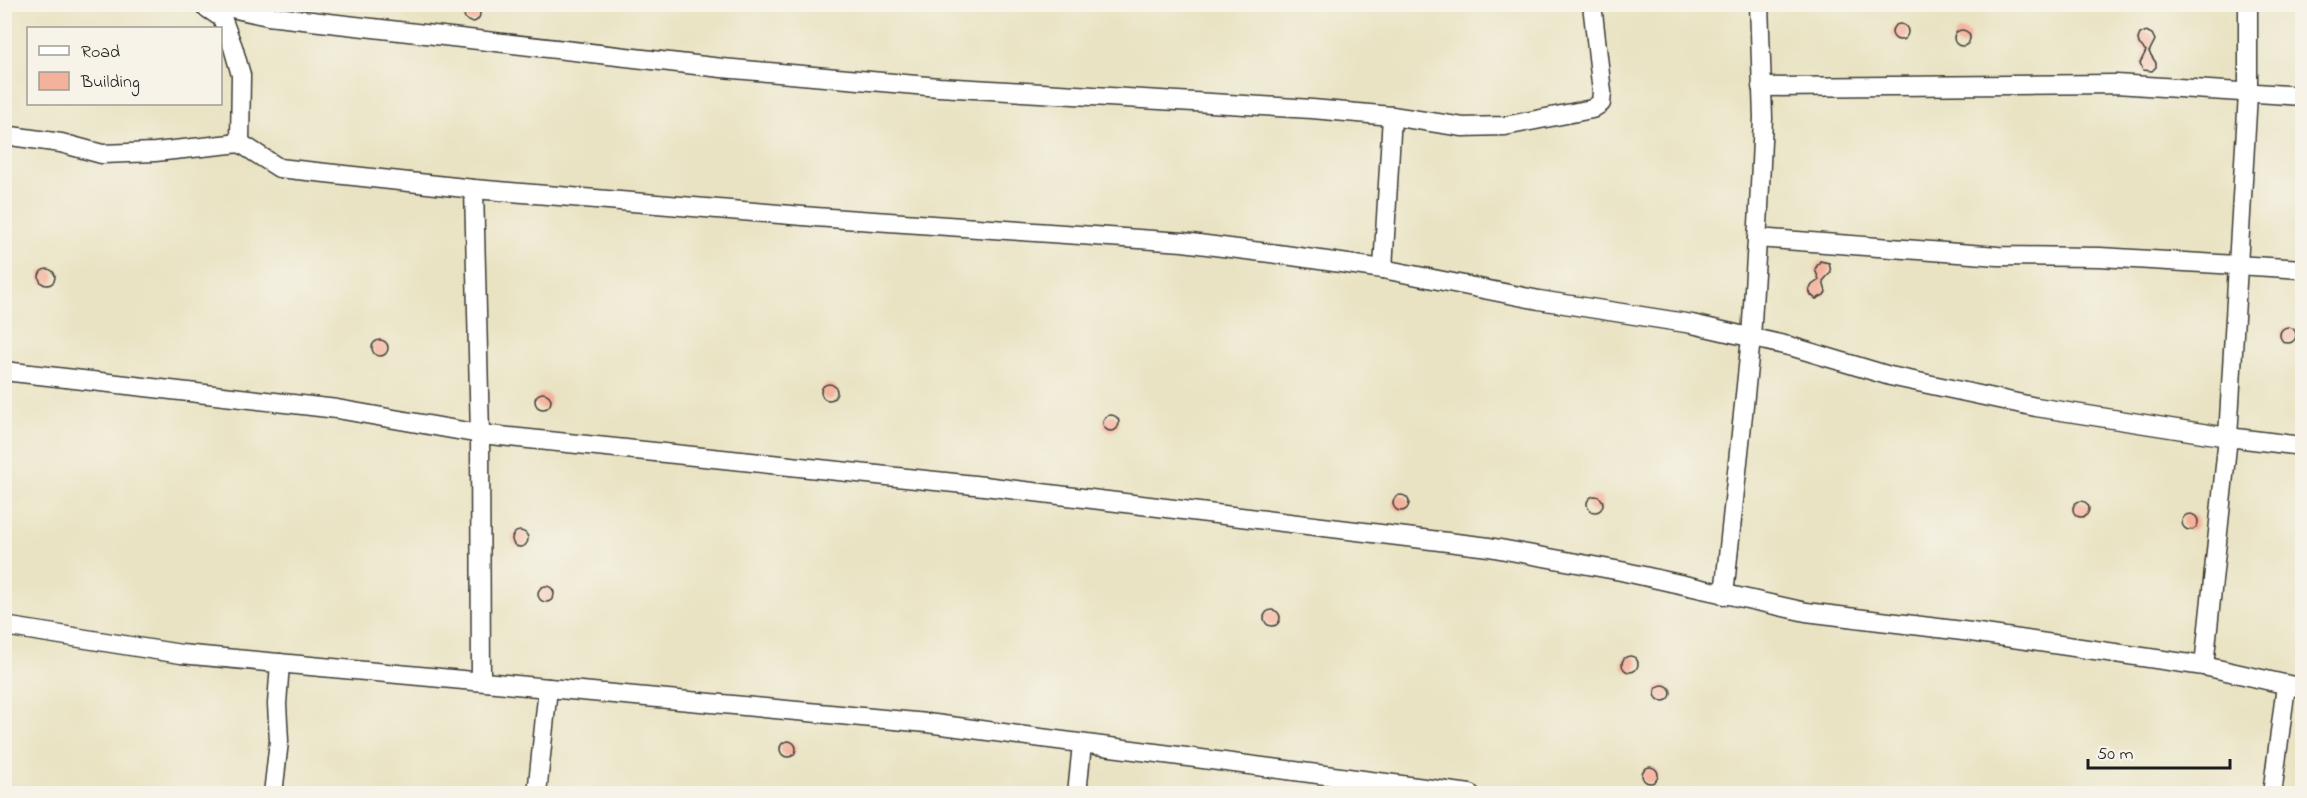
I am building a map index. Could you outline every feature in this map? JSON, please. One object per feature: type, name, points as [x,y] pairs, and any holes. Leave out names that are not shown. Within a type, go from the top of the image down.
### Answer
[{"type":"street","points":[[202,4],[222,18],[233,47],[240,75],[240,143]]},
{"type":"street","points":[[213,4],[268,16],[722,68],[939,87],[1392,116],[1463,127],[1537,121],[1597,107],[1602,99],[1602,92],[1592,4]]},
{"type":"street","points":[[1724,595],[1750,338],[1756,238],[1763,118],[1759,4]]},
{"type":"street","points":[[2204,666],[2228,437],[2248,94],[2248,4]]},
{"type":"street","points":[[1761,87],[2116,84],[2302,96]]},
{"type":"street","points":[[1383,269],[1392,116]]},
{"type":"street","points":[[4,135],[61,143],[102,154],[155,152],[240,143],[279,168],[474,189],[815,217],[1184,242],[1383,269],[1539,300],[1692,324],[1793,347],[1890,376],[2024,404],[2228,437],[2302,446]]},
{"type":"street","points":[[474,189],[480,434],[481,681]]},
{"type":"street","points":[[1756,238],[1998,256],[2100,258],[2302,269]]},
{"type":"street","points":[[4,371],[337,409],[480,434],[984,486],[1489,547],[1621,571],[1806,612],[1971,632],[2204,666],[2294,687],[2272,794]]},
{"type":"street","points":[[4,626],[181,654],[927,723],[1082,744],[1337,786],[1470,794]]},
{"type":"street","points":[[273,794],[279,741],[277,704],[280,663]]},
{"type":"street","points":[[537,794],[548,688]]},
{"type":"street","points":[[1077,794],[1082,744]]},
{"type":"building","points":[[472,6],[478,8],[480,14],[478,20],[472,22],[466,20],[464,14],[466,8]]},
{"type":"building","points":[[1897,24],[1903,24],[1908,32],[1906,38],[1897,40],[1892,35],[1892,29]]},
{"type":"building","points":[[1962,30],[1968,32],[1970,38],[1968,44],[1962,46],[1956,44],[1954,38],[1956,32]]},
{"type":"building","points":[[2146,31],[2152,34],[2155,40],[2149,52],[2156,63],[2152,71],[2143,70],[2140,63],[2146,51],[2139,44],[2138,39],[2140,34]]},
{"type":"building","points":[[1820,261],[1829,263],[1831,272],[1823,281],[1826,292],[1816,299],[1809,290],[1819,280],[1815,269]]},
{"type":"building","points":[[44,269],[50,269],[55,277],[53,283],[44,285],[39,280],[39,274]]},
{"type":"building","points":[[2288,327],[2294,329],[2296,335],[2294,341],[2288,343],[2282,341],[2280,335],[2282,329]]},
{"type":"building","points":[[380,340],[386,342],[388,348],[386,354],[380,356],[374,354],[372,348],[374,342]]},
{"type":"building","points":[[829,384],[835,386],[837,392],[835,398],[829,400],[823,398],[821,392],[823,386]]},
{"type":"building","points":[[543,393],[549,395],[551,401],[549,407],[543,409],[537,407],[535,401],[537,395]]},
{"type":"building","points":[[1111,415],[1117,417],[1119,423],[1117,429],[1111,431],[1105,429],[1103,423],[1105,417]]},
{"type":"building","points":[[1398,495],[1404,495],[1409,503],[1407,509],[1398,511],[1393,506],[1393,500]]},
{"type":"building","points":[[1595,496],[1601,498],[1603,504],[1601,510],[1595,512],[1589,510],[1587,504],[1589,498]]},
{"type":"building","points":[[2078,501],[2084,501],[2089,509],[2087,515],[2078,517],[2073,512],[2073,506]]},
{"type":"building","points":[[2190,514],[2196,516],[2198,522],[2196,528],[2190,530],[2184,528],[2182,522],[2184,516]]},
{"type":"building","points":[[520,531],[526,533],[528,539],[526,545],[520,547],[514,545],[512,539],[514,533]]},
{"type":"building","points":[[546,586],[552,588],[554,594],[552,600],[546,602],[540,600],[538,594],[540,588]]},
{"type":"building","points":[[1272,610],[1278,612],[1280,618],[1278,624],[1272,626],[1266,624],[1264,618],[1266,612]]},
{"type":"building","points":[[1630,656],[1636,658],[1638,664],[1636,670],[1630,672],[1624,670],[1622,664],[1624,658]]},
{"type":"building","points":[[1663,685],[1669,687],[1671,693],[1669,699],[1663,701],[1657,699],[1655,693],[1657,687]]},
{"type":"building","points":[[788,741],[794,743],[796,749],[794,755],[788,757],[782,755],[780,749],[782,743]]},
{"type":"building","points":[[1650,767],[1656,769],[1658,775],[1656,781],[1650,783],[1644,781],[1642,775],[1644,769]]}]
